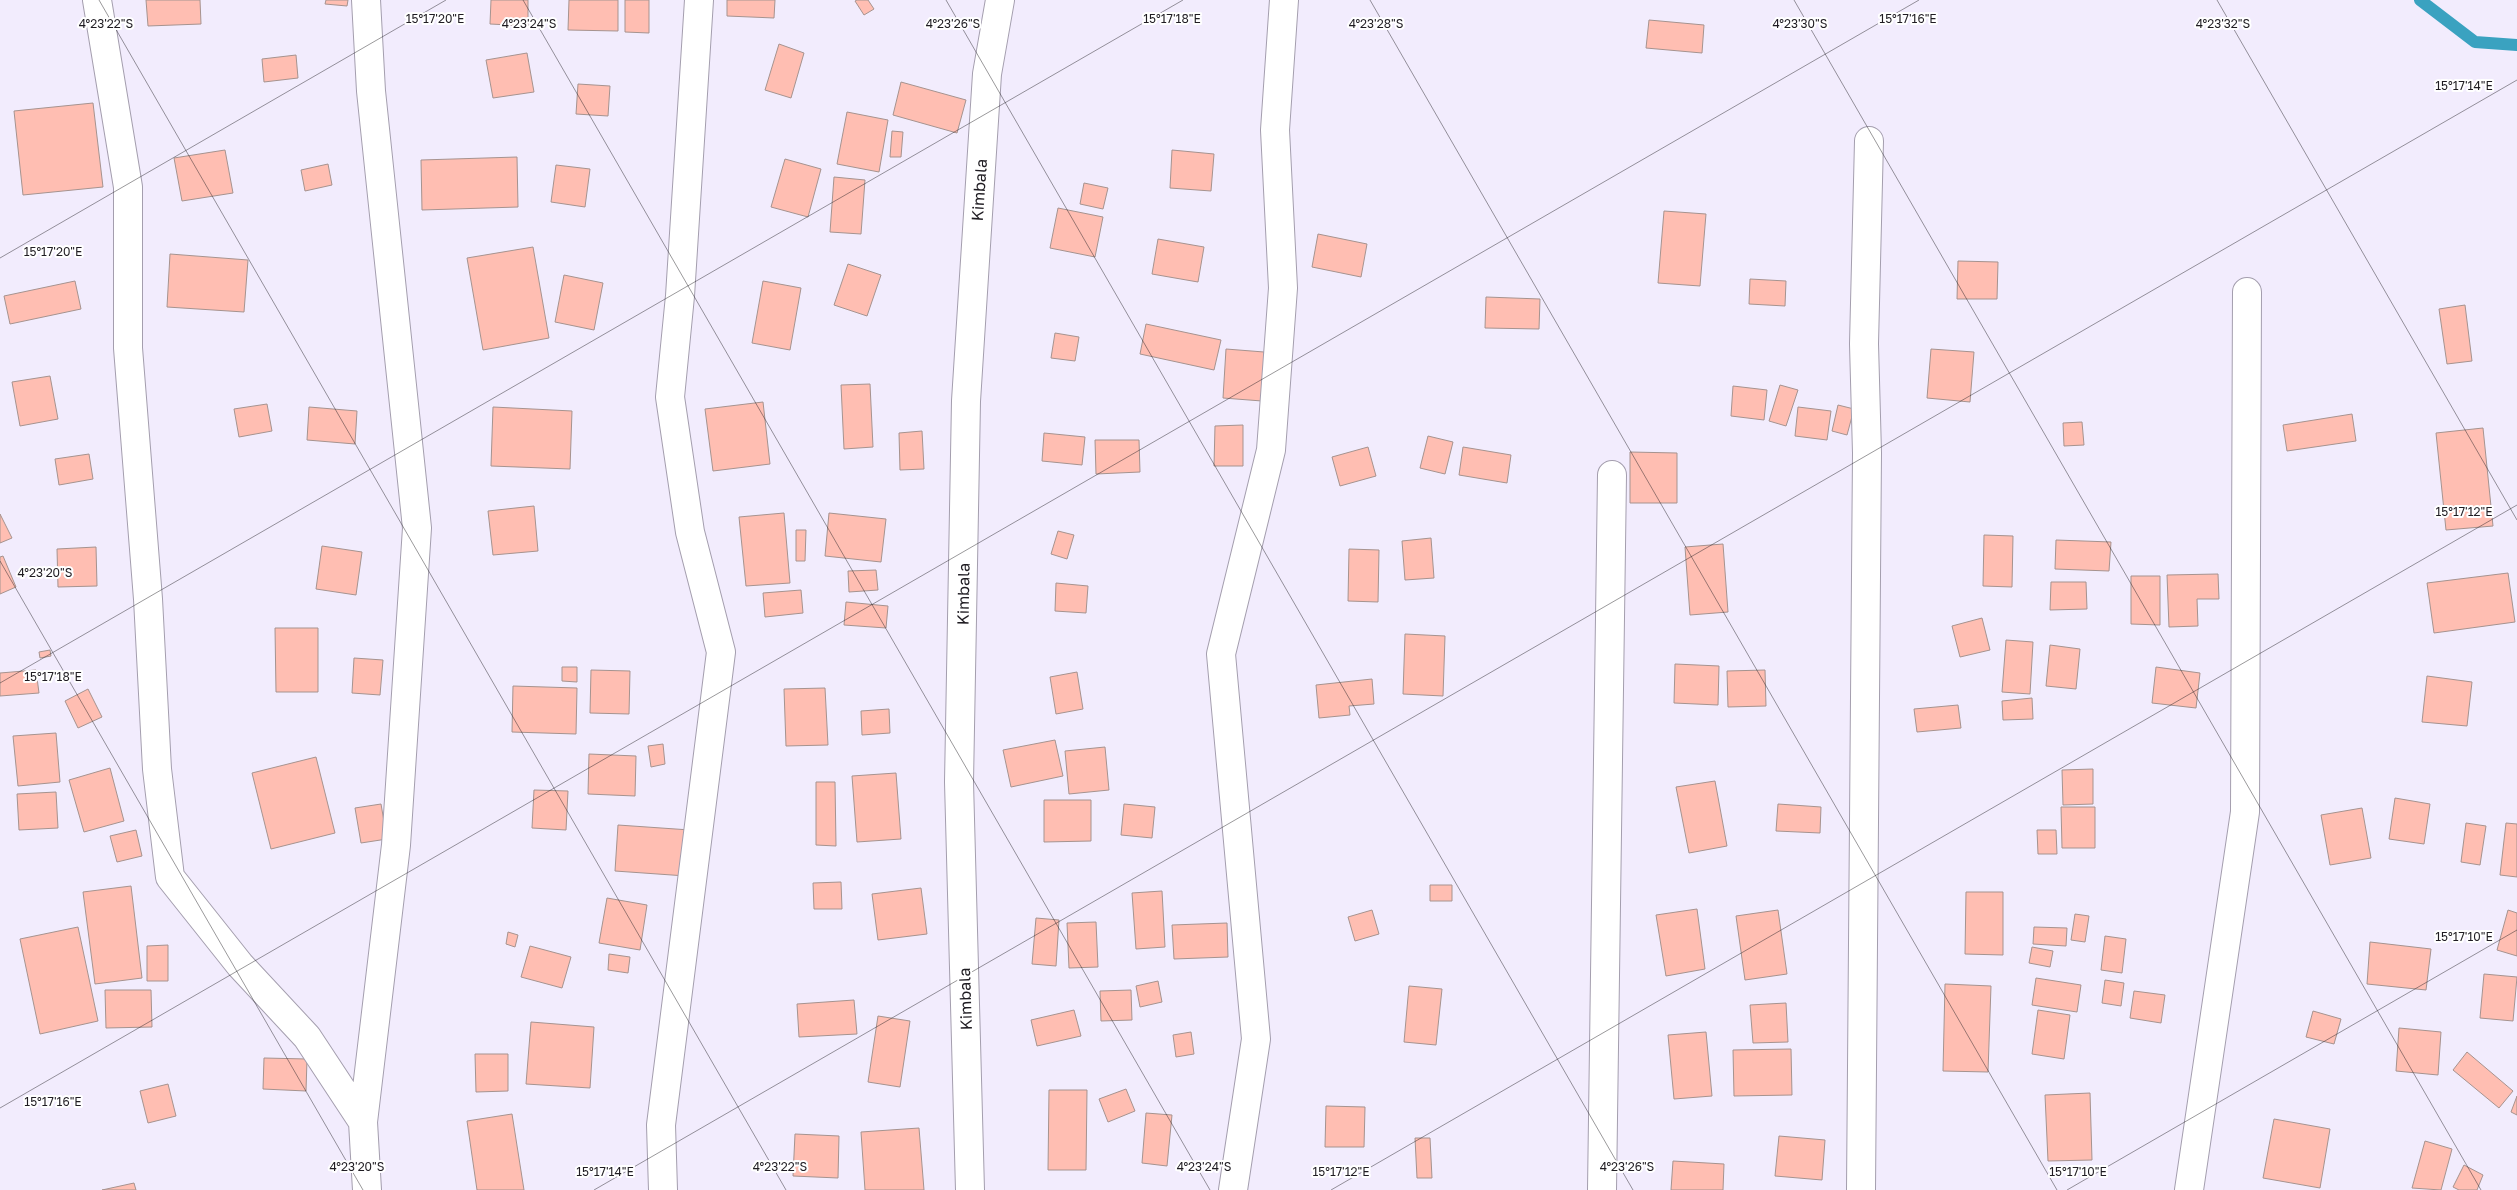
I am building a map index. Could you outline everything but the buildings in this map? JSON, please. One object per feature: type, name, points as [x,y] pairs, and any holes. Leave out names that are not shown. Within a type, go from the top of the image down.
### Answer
[{"type":"street","points":[[97,0],[128,187],[128,348],[148,599],[157,769],[170,876],[240,965],[307,1037],[362,1122]]},
{"type":"street","points":[[366,0],[371,91],[417,528],[396,845],[362,1122],[367,1190]]},
{"type":"street","points":[[663,1190],[661,1126],[721,652],[690,532],[670,397],[680,296],[699,0]]},
{"type":"street","name":"Kimbala","points":[[970,1190],[959,782],[966,410],[987,74],[1000,0]]},
{"type":"street","points":[[1233,1190],[1256,1039],[1221,654],[1271,450],[1283,288],[1275,130],[1284,0]]},
{"type":"street","points":[[1861,1190],[1867,463],[1864,344],[1869,141]]},
{"type":"street","points":[[2189,1190],[2245,812],[2247,292]]},
{"type":"street","points":[[1602,1190],[1612,475]]},
{"type":"waterway","points":[[2420,0],[2475,42],[2517,45]]}]
